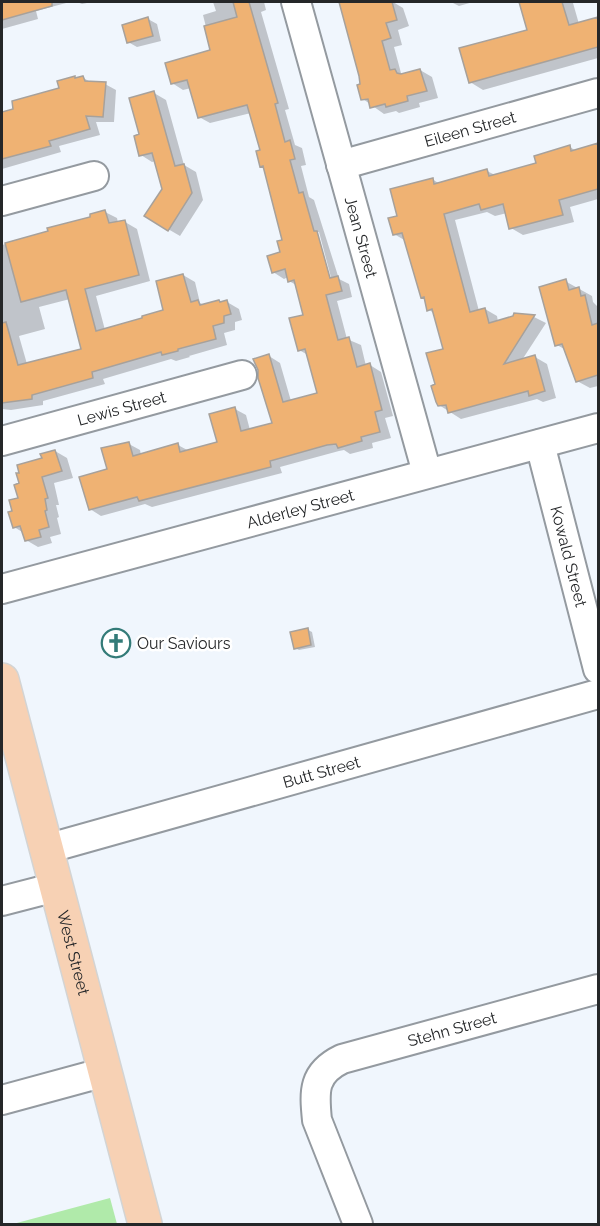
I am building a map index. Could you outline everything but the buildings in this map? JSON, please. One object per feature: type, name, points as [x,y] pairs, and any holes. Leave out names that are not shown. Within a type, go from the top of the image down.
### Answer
[{"type":"main road","name":"West Street","points":[[2,680],[145,1224]]},
{"type":"street","name":"Jean Street","points":[[296,2],[427,474]]},
{"type":"street","name":"Eileen Street","points":[[341,165],[598,93]]},
{"type":"street","points":[[2,201],[94,176]]},
{"type":"street","name":"Lewis Street","points":[[2,441],[242,375]]},
{"type":"street","name":"Alderley Street","points":[[2,589],[598,428]]},
{"type":"street","name":"Kowald Street","points":[[540,444],[598,669]]},
{"type":"street","name":"Butt Street","points":[[46,849],[598,694]]},
{"type":"street","points":[[2,901],[56,887]]},
{"type":"street","name":"Stehn Street","points":[[358,1224],[317,1120],[315,1102],[317,1083],[327,1066],[342,1059],[598,989]]},
{"type":"street","points":[[2,1100],[105,1072]]},
{"type":"green space","points":[[110,1198],[117,1224],[13,1224]]},
{"type":"place","name":"Our Saviours","points":[[116,643]]}]
